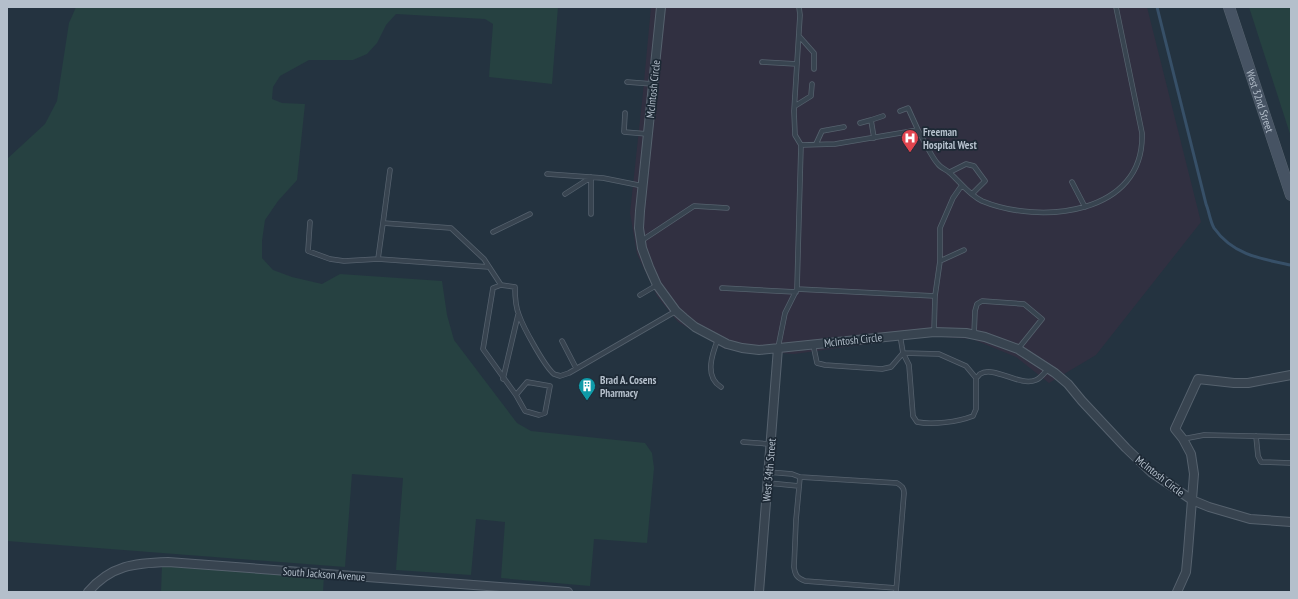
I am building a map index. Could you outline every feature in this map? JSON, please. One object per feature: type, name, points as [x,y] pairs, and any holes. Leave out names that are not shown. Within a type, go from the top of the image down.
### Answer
[{"type":"main road","name":"West 32nd Street","points":[[1229,7],[1291,195]]},
{"type":"street","name":"McIntosh Circle","points":[[661,7],[639,228],[642,248],[648,267],[657,285],[676,311],[696,327],[727,344],[759,350],[934,332],[955,332],[985,337],[1018,349],[1068,384],[1126,448],[1151,472],[1192,500],[1223,512],[1250,519],[1291,522]]},
{"type":"street","name":"West 34th Street","points":[[759,592],[778,348]]},
{"type":"street","points":[[1177,592],[1186,572],[1194,474],[1191,454],[1183,439],[1175,429],[1198,379],[1248,383],[1291,375]]},
{"type":"street","name":"South Jackson Avenue","points":[[88,592],[105,577],[119,568],[133,564],[151,562],[168,562],[466,588],[568,592]]},
{"type":"lane","points":[[778,348],[785,313],[796,291],[801,145],[795,135],[795,106],[800,15],[799,7]]},
{"type":"lane","points":[[900,111],[908,108],[918,130],[938,164],[950,172],[962,185],[981,200],[1011,210],[1046,212],[1071,210],[1094,205],[1116,192],[1135,171],[1142,145],[1140,125],[1116,7]]},
{"type":"lane","points":[[799,36],[814,53],[814,69]]},
{"type":"lane","points":[[762,62],[797,64]]},
{"type":"lane","points":[[627,82],[653,84]]},
{"type":"lane","points":[[795,106],[811,96],[812,84]]},
{"type":"lane","points":[[625,113],[624,132],[648,134]]},
{"type":"lane","points":[[860,123],[883,116]]},
{"type":"lane","points":[[871,120],[874,138]]},
{"type":"lane","points":[[816,144],[822,131],[844,127]]},
{"type":"lane","points":[[801,145],[835,144],[918,130]]},
{"type":"lane","points":[[950,172],[966,164],[974,166],[985,181],[972,194]]},
{"type":"lane","points":[[378,259],[390,170]]},
{"type":"lane","points":[[547,174],[591,177],[643,186]]},
{"type":"lane","points":[[565,194],[591,177]]},
{"type":"lane","points":[[591,177],[591,214]]},
{"type":"lane","points":[[1072,182],[1086,207]]},
{"type":"lane","points":[[934,332],[935,296],[940,261],[940,228],[953,198],[962,185]]},
{"type":"lane","points":[[641,241],[694,206],[727,208]]},
{"type":"lane","points":[[494,232],[530,214]]},
{"type":"lane","points":[[310,222],[308,252],[330,259],[344,261],[378,259],[489,267]]},
{"type":"lane","points":[[383,223],[452,228],[484,259],[501,285]]},
{"type":"lane","points":[[940,261],[964,250]]},
{"type":"lane","points":[[516,396],[527,382],[550,386],[545,413],[539,415],[526,411],[483,350],[493,288],[501,285],[515,287],[515,301],[530,338],[544,362],[554,373],[560,376],[569,373],[676,311]]},
{"type":"lane","points":[[640,295],[657,285]]},
{"type":"lane","points":[[722,288],[935,296]]},
{"type":"lane","points":[[974,335],[975,311],[977,304],[982,301],[1024,304],[1042,319],[1018,349]]},
{"type":"lane","points":[[503,379],[519,314]]},
{"type":"lane","points":[[900,335],[903,353],[909,365],[913,416],[917,422],[925,424],[964,420],[973,416],[976,409],[976,378],[966,366],[939,354],[903,353]]},
{"type":"lane","points":[[718,339],[714,350],[710,371],[712,379],[721,387]]},
{"type":"lane","points":[[562,341],[576,368]]},
{"type":"lane","points":[[813,344],[817,363],[825,365],[882,369],[891,367],[903,353]]},
{"type":"lane","points":[[976,378],[981,373],[989,372],[1028,382],[1038,379],[1048,369]]},
{"type":"lane","points":[[1183,439],[1204,436],[1291,437]]},
{"type":"lane","points":[[1256,436],[1258,456],[1262,462],[1291,463]]},
{"type":"lane","points":[[744,442],[771,444]]},
{"type":"lane","points":[[768,472],[792,474],[800,477],[897,484],[902,486],[904,489],[904,494],[896,590],[805,582],[795,574],[796,520],[800,477]]},
{"type":"lane","points":[[767,483],[799,486]]},
{"type":"shaded area","name":"Freeman Hospital West","points":[[651,7],[1147,7],[1201,222],[1096,355],[1049,383],[1016,357],[972,339],[929,336],[794,354],[725,349],[678,322],[657,296],[637,254],[630,213]]},
{"type":"green space","points":[[76,7],[558,7],[552,84],[489,77],[493,24],[485,19],[396,14],[386,25],[377,43],[367,54],[353,60],[309,60],[280,76],[273,87],[272,99],[282,103],[305,104],[297,180],[278,201],[265,220],[262,241],[262,258],[273,270],[292,277],[322,284],[340,274],[442,281],[447,315],[454,340],[517,423],[531,431],[645,443],[652,453],[654,468],[647,543],[594,539],[590,586],[501,578],[505,522],[476,519],[471,575],[396,570],[403,478],[352,474],[345,567],[7,541],[7,159],[45,124],[57,101],[69,23]]},
{"type":"green space","points":[[1249,7],[1291,7],[1291,137]]},
{"type":"green space","points":[[162,565],[324,576],[323,592],[161,592]]},
{"type":"waterway","points":[[1157,7],[1206,204],[1214,228],[1222,237],[1239,250],[1258,258],[1291,265]]},
{"type":"place","name":"Freeman Hospital West","points":[[910,153]]},
{"type":"place","name":"Brad A. Cosens Pharmacy","points":[[587,401]]}]
